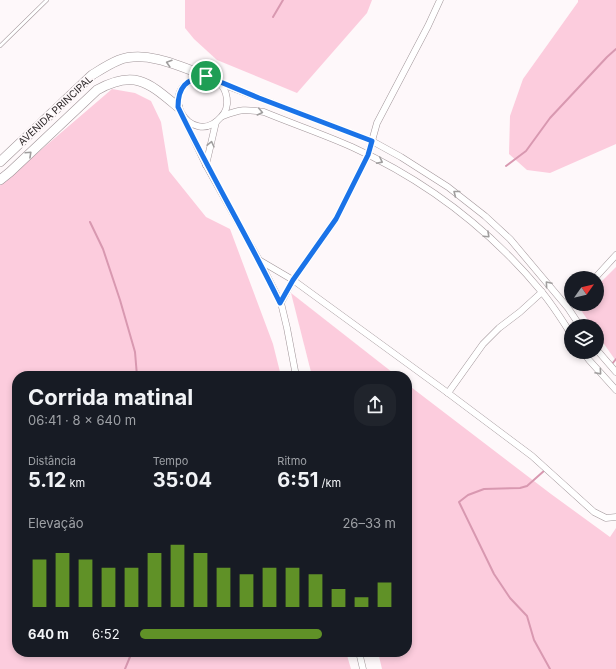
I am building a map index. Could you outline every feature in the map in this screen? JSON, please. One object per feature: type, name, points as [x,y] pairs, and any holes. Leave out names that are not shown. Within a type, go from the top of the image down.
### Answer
[{"type":"street","points":[[280,303],[293,280],[336,219],[368,155],[377,123],[440,0]]},
{"type":"street","name":"AVENIDA PRINCIPAL","points":[[0,162],[92,75],[120,60],[141,57],[158,59],[206,76]]},
{"type":"street","points":[[295,371],[287,328],[280,303],[259,260],[206,165],[180,111],[178,98],[180,90],[185,83],[192,79],[206,76],[217,82],[372,141],[401,157],[448,187],[485,216],[510,239],[564,300]]},
{"type":"street","name":"AVENIDA PRINCIPAL","points":[[0,180],[97,90],[108,84],[120,80],[133,80],[147,84],[159,91],[180,111]]},
{"type":"street","points":[[217,82],[224,89],[227,98],[227,107],[223,116]]},
{"type":"street","points":[[180,111],[188,122],[197,126],[207,126],[216,122],[223,116],[240,110],[250,109],[264,112],[352,146],[398,170],[430,190],[470,220],[502,249],[542,292],[564,324]]},
{"type":"street","points":[[206,165],[216,122]]},
{"type":"street","points":[[601,271],[616,255]]},
{"type":"street","points":[[259,260],[293,280],[532,456],[594,512],[606,518],[616,516]]},
{"type":"street","points":[[448,393],[483,344],[499,328],[520,312],[542,292]]},
{"type":"street","points":[[558,315],[564,310]]},
{"type":"street","points":[[604,358],[616,372]]},
{"type":"street","points":[[588,359],[616,390]]},
{"type":"street","points":[[360,657],[363,669]]},
{"type":"lane","points":[[0,46],[46,0]]},
{"type":"shaded area","points":[[185,0],[372,0],[367,13],[297,93],[217,60],[194,39],[185,28]]},
{"type":"shaded area","points":[[578,0],[616,0],[616,144],[550,173],[527,170],[509,154],[510,116],[523,79]]},
{"type":"shaded area","points":[[112,89],[135,93],[151,101],[161,122],[169,171],[206,217],[230,229],[273,344],[280,371],[12,371],[12,657],[347,657],[351,669],[0,669],[0,185]]},
{"type":"shaded area","points":[[616,267],[616,361],[604,344],[604,319],[587,319],[582,311],[604,311],[604,279]]},
{"type":"shaded area","points":[[291,293],[391,371],[311,371]]},
{"type":"shaded area","points":[[412,388],[610,537],[616,528],[616,669],[382,669],[379,657],[412,657]]},
{"type":"waterway","points":[[273,17],[283,0]]},
{"type":"waterway","points":[[506,166],[526,151],[550,118],[616,49]]},
{"type":"waterway","points":[[90,222],[103,249],[120,300],[135,352],[137,371]]},
{"type":"waterway","points":[[612,364],[616,359]]},
{"type":"waterway","points":[[545,470],[527,486],[520,488],[484,489],[468,495],[459,502],[494,574],[510,598],[527,616],[534,640],[550,669]]},
{"type":"waterway","points":[[125,669],[130,657]]},
{"type":"route","points":[[206,76],[217,82],[232,86],[259,98],[372,141],[368,155],[336,219],[293,280],[280,303],[259,260],[206,165],[178,107],[180,90],[185,83],[192,79],[206,76]]}]
